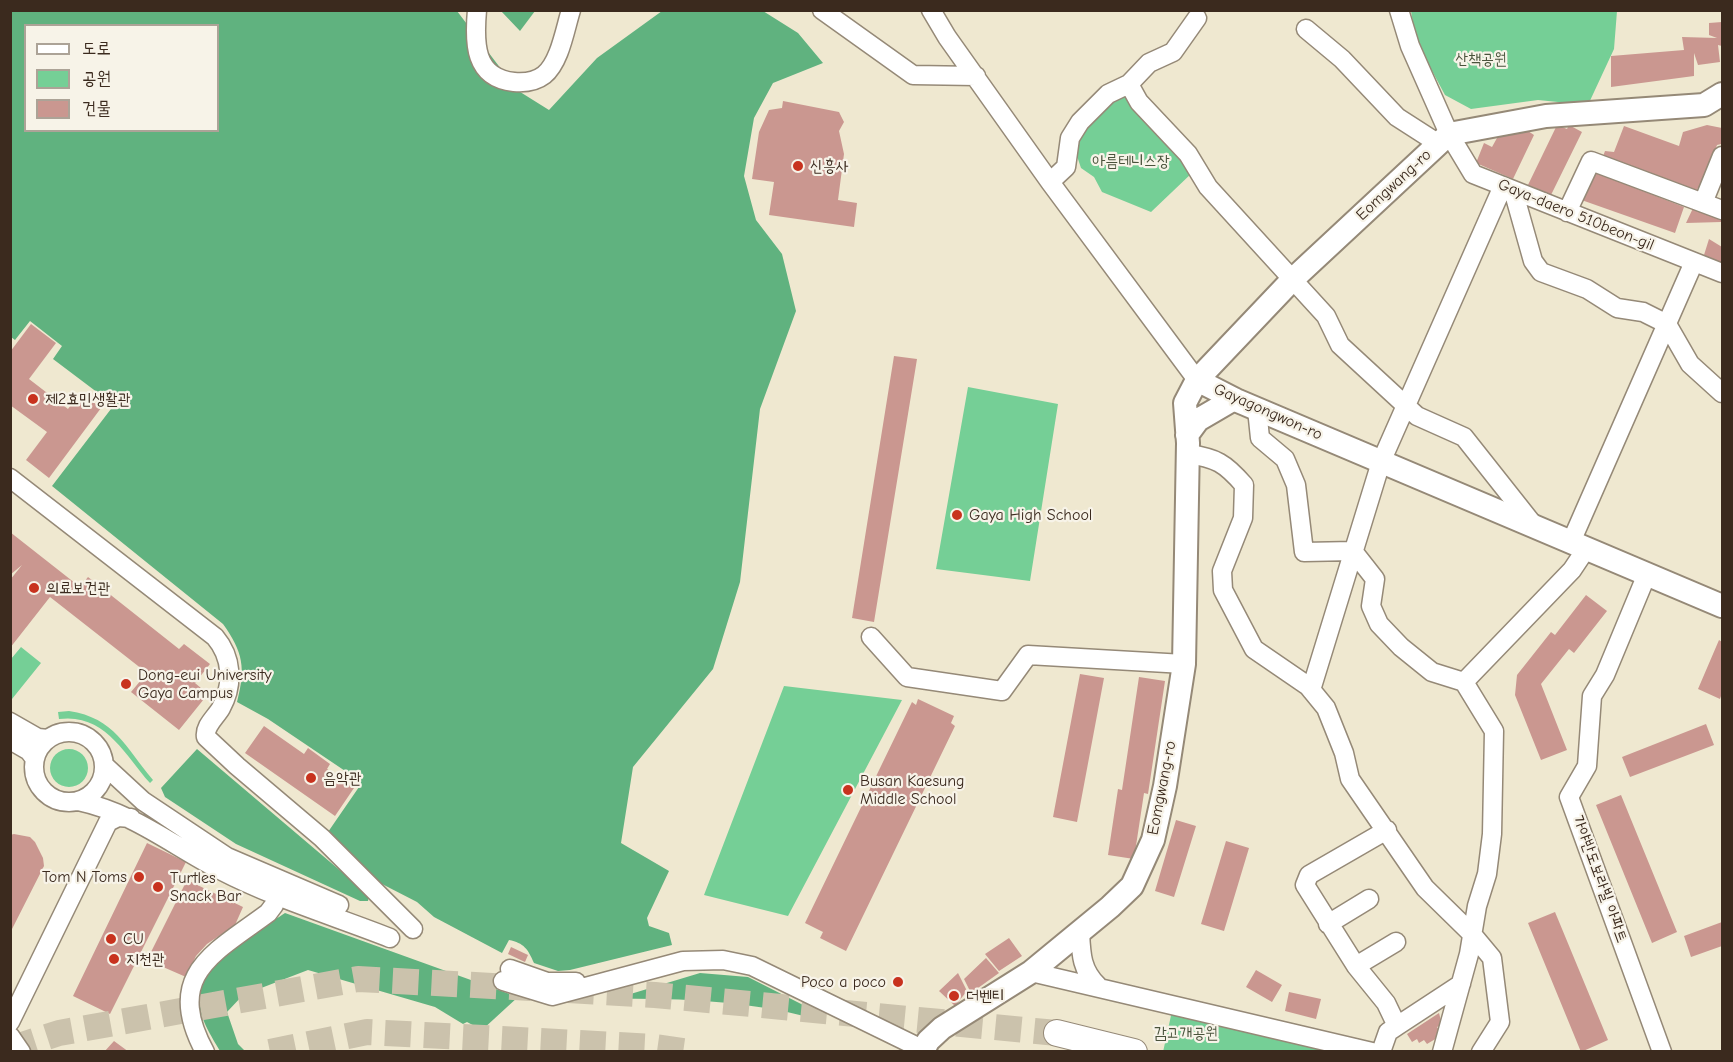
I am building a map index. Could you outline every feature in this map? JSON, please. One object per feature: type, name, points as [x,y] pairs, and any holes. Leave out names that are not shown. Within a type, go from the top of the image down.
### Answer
[{"type":"highway","points":[[1057,1033],[1134,1052]]},
{"type":"main road","points":[[1444,139],[1546,116],[1704,105],[1722,94]]},
{"type":"main road","name":"Eomgwang-ro","points":[[926,1040],[1031,972],[1132,886],[1153,840],[1165,786],[1184,664],[1188,444],[1185,403],[1197,380],[1292,280],[1444,139]]},
{"type":"main road","name":"Gayagongwon-ro","points":[[1197,380],[1257,409],[1722,606]]},
{"type":"main road","points":[[1188,444],[1198,420],[1234,399]]},
{"type":"street","points":[[477,10],[478,55],[484,69],[498,80],[528,83],[545,74],[554,59],[572,10]]},
{"type":"street","points":[[822,10],[913,75],[976,76]]},
{"type":"street","name":"Gayagongwon-ro","points":[[931,10],[1050,182],[1197,380]]},
{"type":"street","name":"Gaya-daero 510beon-gil","points":[[1399,10],[1444,139],[1473,174],[1722,273]]},
{"type":"street","points":[[1050,182],[1066,167],[1070,138],[1080,122],[1108,94],[1129,84],[1149,63],[1173,52],[1197,18]]},
{"type":"street","points":[[1306,29],[1342,58],[1397,117],[1444,139]]},
{"type":"street","points":[[1129,84],[1139,102],[1188,153],[1208,187],[1326,316],[1340,345],[1417,416],[1464,437],[1536,528]]},
{"type":"street","points":[[1703,203],[1722,156]]},
{"type":"street","points":[[1567,212],[1591,161],[1722,210]]},
{"type":"street","points":[[1508,188],[1533,261],[1541,272],[1587,289],[1617,308],[1643,312],[1667,324],[1690,364],[1722,393]]},
{"type":"street","points":[[1311,690],[1381,462],[1508,188]]},
{"type":"street","points":[[1464,682],[1572,570],[1578,546],[1694,262]]},
{"type":"street","points":[[1257,409],[1260,438],[1285,459],[1296,485],[1304,552],[1354,552]]},
{"type":"street","points":[[1188,444],[1214,458],[1244,485],[1243,518],[1222,570],[1223,590],[1254,648],[1311,690],[1326,708],[1344,753],[1350,779],[1425,888],[1472,934],[1492,958],[1500,1022],[1481,1052]]},
{"type":"street","points":[[10,478],[215,637],[225,648],[229,672],[226,697],[206,729],[206,736],[237,766],[322,838],[413,929]]},
{"type":"street","points":[[1354,552],[1375,579],[1371,606],[1379,624],[1401,647],[1432,672],[1464,682],[1494,731],[1492,834],[1487,874],[1477,906],[1461,984],[1442,1052]]},
{"type":"street","name":"가야반도보라빌 아파트","points":[[1647,574],[1605,675],[1592,696],[1587,766],[1569,797],[1662,1052]]},
{"type":"street","points":[[871,637],[907,677],[1002,691],[1028,655],[1184,664]]},
{"type":"street","points":[[10,722],[38,738],[48,739]]},
{"type":"street","points":[[78,801],[92,793],[100,784],[104,765],[101,752],[86,736],[64,732],[48,739],[38,750],[35,759],[34,774],[47,795],[57,800],[96,805],[132,818],[161,842],[219,870],[280,887],[391,931]]},
{"type":"street","points":[[10,740],[29,751],[35,759]]},
{"type":"street","points":[[104,765],[113,776],[151,807],[227,857],[280,887]]},
{"type":"street","points":[[96,805],[106,814],[108,822]]},
{"type":"street","points":[[10,1022],[108,822],[118,817],[132,818]]},
{"type":"street","points":[[1387,831],[1309,875],[1305,880],[1305,885],[1356,966],[1386,1003],[1397,1026]]},
{"type":"street","points":[[205,1052],[192,1025],[188,1003],[191,984],[204,963],[216,950],[268,913],[280,887]]},
{"type":"street","points":[[1328,924],[1369,899]]},
{"type":"street","points":[[1080,931],[1081,959],[1088,977],[1098,986]]},
{"type":"street","points":[[1356,966],[1396,942]]},
{"type":"street","points":[[507,975],[552,996],[683,961],[738,962],[926,1040]]},
{"type":"street","points":[[1031,972],[1372,1052]]},
{"type":"street","points":[[1381,1052],[1382,1040],[1388,1032],[1461,984]]},
{"type":"street","points":[[10,1036],[21,1052]]},
{"type":"green space","points":[[10,11],[457,11],[517,90],[549,110],[597,58],[662,11],[763,11],[798,33],[823,63],[773,83],[754,118],[744,176],[756,220],[782,254],[796,311],[760,409],[740,582],[713,669],[633,767],[621,843],[669,871],[647,918],[649,926],[669,933],[672,945],[558,971],[534,963],[525,947],[514,941],[509,940],[502,953],[434,917],[417,902],[382,884],[328,832],[359,787],[357,779],[268,719],[237,702],[242,670],[241,661],[235,643],[223,624],[52,486],[114,405],[53,359],[62,346],[30,321],[15,340],[11,337]]},
{"type":"green space","points":[[501,11],[535,11],[520,31]]},
{"type":"green space","name":"산책공원","points":[[1411,11],[1617,11],[1614,49],[1588,105],[1538,100],[1471,109],[1445,95],[1416,41]]},
{"type":"green space","name":"아름테니스장","points":[[1124,93],[1193,172],[1151,212],[1102,192],[1094,177],[1081,168],[1074,147],[1083,125]]},
{"type":"green space","points":[[968,387],[1058,404],[1030,581],[936,569]]},
{"type":"green space","points":[[21,647],[41,663],[12,699],[11,659]]},
{"type":"green space","points":[[784,686],[902,700],[788,916],[704,895]]},
{"type":"green space","points":[[69,711],[98,720],[108,727],[153,780],[150,783],[122,748],[101,729],[89,722],[59,719],[58,712]]},
{"type":"green space","points":[[69,749],[76,750],[82,755],[87,761],[87,775],[82,781],[76,786],[69,787],[62,786],[56,781],[51,775],[50,768],[51,761],[56,755],[62,750]]},
{"type":"green space","points":[[197,749],[369,895],[368,901],[360,901],[236,844],[165,797],[161,788]]},
{"type":"green space","points":[[285,913],[518,997],[482,1030],[467,1022],[463,1024],[435,1007],[308,970],[243,995],[227,1012],[238,1044],[246,1052],[220,1051],[201,1014],[199,1000],[202,986],[220,960]]},
{"type":"green space","points":[[700,973],[748,977],[811,1011],[808,1017],[736,1004],[663,999],[614,999]]},
{"type":"green space","name":"감고개공원","points":[[1172,1011],[1338,1052],[1163,1052]]},
{"type":"building","points":[[1722,22],[1722,46],[1718,45],[1720,62],[1698,65],[1694,53],[1694,76],[1611,87],[1611,56],[1684,50],[1682,37],[1717,38],[1709,35],[1709,23]]},
{"type":"building","name":"신흥사","points":[[783,101],[839,112],[844,122],[839,131],[844,154],[838,200],[857,203],[854,227],[769,215],[774,182],[752,179],[759,132],[769,110],[782,108]]},
{"type":"building","points":[[1557,125],[1567,129],[1569,125],[1582,132],[1551,195],[1527,187]]},
{"type":"building","points":[[1707,125],[1722,128],[1722,139],[1721,144],[1717,145],[1704,186],[1698,188],[1694,194],[1601,162],[1605,151],[1614,152],[1624,126],[1679,146],[1683,132]]},
{"type":"building","points":[[1525,129],[1534,135],[1513,179],[1476,163],[1484,143],[1492,147],[1497,138]]},
{"type":"building","points":[[1587,169],[1684,207],[1675,233],[1573,197]]},
{"type":"building","points":[[1694,206],[1722,212],[1722,226],[1721,222],[1686,223]]},
{"type":"building","points":[[1709,239],[1722,247],[1722,265],[1704,255]]},
{"type":"building","name":"제2효민생활관","points":[[31,324],[56,343],[29,379],[68,409],[80,392],[101,408],[49,478],[26,460],[47,432],[10,405],[10,352]]},
{"type":"building","points":[[894,356],[917,359],[874,622],[852,618]]},
{"type":"building","points":[[10,532],[80,587],[88,577],[179,649],[184,644],[210,664],[195,683],[208,694],[179,730],[131,692],[147,673],[50,597],[10,648],[10,580],[22,565],[10,575]]},
{"type":"building","points":[[1586,595],[1607,611],[1574,653],[1569,649],[1541,684],[1567,750],[1541,760],[1515,695],[1517,675],[1551,632],[1555,635]]},
{"type":"building","points":[[1719,640],[1722,642],[1720,699],[1698,689]]},
{"type":"building","points":[[1080,674],[1104,678],[1077,822],[1053,817]]},
{"type":"building","points":[[1139,677],[1165,681],[1148,794],[1144,793],[1134,859],[1108,855],[1118,789],[1122,790]]},
{"type":"building","points":[[918,699],[954,716],[951,723],[955,726],[846,951],[820,938],[823,932],[805,923],[912,702],[916,705]]},
{"type":"building","points":[[1706,724],[1714,745],[1630,777],[1622,757]]},
{"type":"building","name":"음악관","points":[[264,726],[304,754],[308,748],[330,764],[327,769],[354,788],[335,816],[245,753]]},
{"type":"building","points":[[1621,795],[1677,932],[1652,943],[1596,805]]},
{"type":"building","points":[[1176,820],[1196,826],[1174,897],[1155,891]]},
{"type":"building","points":[[10,835],[30,837],[35,842],[43,858],[44,866],[10,933]]},
{"type":"building","points":[[1226,841],[1249,848],[1224,931],[1201,924]]},
{"type":"building","name":"지천관","points":[[147,843],[186,862],[110,1014],[73,996]]},
{"type":"building","points":[[187,880],[243,907],[235,925],[207,944],[196,956],[186,977],[147,960]]},
{"type":"building","points":[[1555,912],[1608,1040],[1581,1052],[1528,923]]},
{"type":"building","points":[[1722,922],[1722,946],[1691,957],[1684,936]]},
{"type":"building","points":[[1009,938],[1022,956],[999,971],[985,954]]},
{"type":"building","points":[[511,947],[528,955],[525,962],[508,954]]},
{"type":"building","points":[[986,958],[999,973],[971,993],[964,979]]},
{"type":"building","points":[[1256,970],[1282,985],[1272,1002],[1246,987]]},
{"type":"building","points":[[958,973],[967,991],[955,1006],[939,991]]},
{"type":"building","points":[[1289,992],[1321,999],[1316,1019],[1285,1011]]},
{"type":"building","points":[[1439,1013],[1442,1025],[1437,1027],[1442,1035],[1427,1044],[1424,1040],[1419,1043],[1417,1039],[1412,1042],[1407,1034]]},
{"type":"building","points":[[114,1041],[129,1052],[104,1052]]},
{"type":"tunnel","points":[[10,1049],[59,1033],[358,979],[531,988]]},
{"type":"tunnel","points":[[568,990],[655,995],[1057,1033]]},
{"type":"tunnel","points":[[270,1052],[367,1032],[655,1047],[690,1052]]},
{"type":"place","name":"신흥사","points":[[798,166]]},
{"type":"place","name":"제2효민생활관","points":[[33,399]]},
{"type":"place","name":"Gaya High School","points":[[957,515]]},
{"type":"place","name":"의료보건관","points":[[34,588]]},
{"type":"place","name":"Dong-eui University Gaya Campus","points":[[126,684]]},
{"type":"place","name":"음악관","points":[[311,778]]},
{"type":"place","name":"Busan Kaesung Middle School","points":[[848,790]]},
{"type":"place","name":"Tom N Toms","points":[[139,877]]},
{"type":"place","name":"Turtles Snack Bar","points":[[158,887]]},
{"type":"place","name":"CU","points":[[111,939]]},
{"type":"place","name":"지천관","points":[[114,959]]},
{"type":"place","name":"Poco a poco","points":[[898,982]]},
{"type":"place","name":"더벤티","points":[[954,996]]}]
